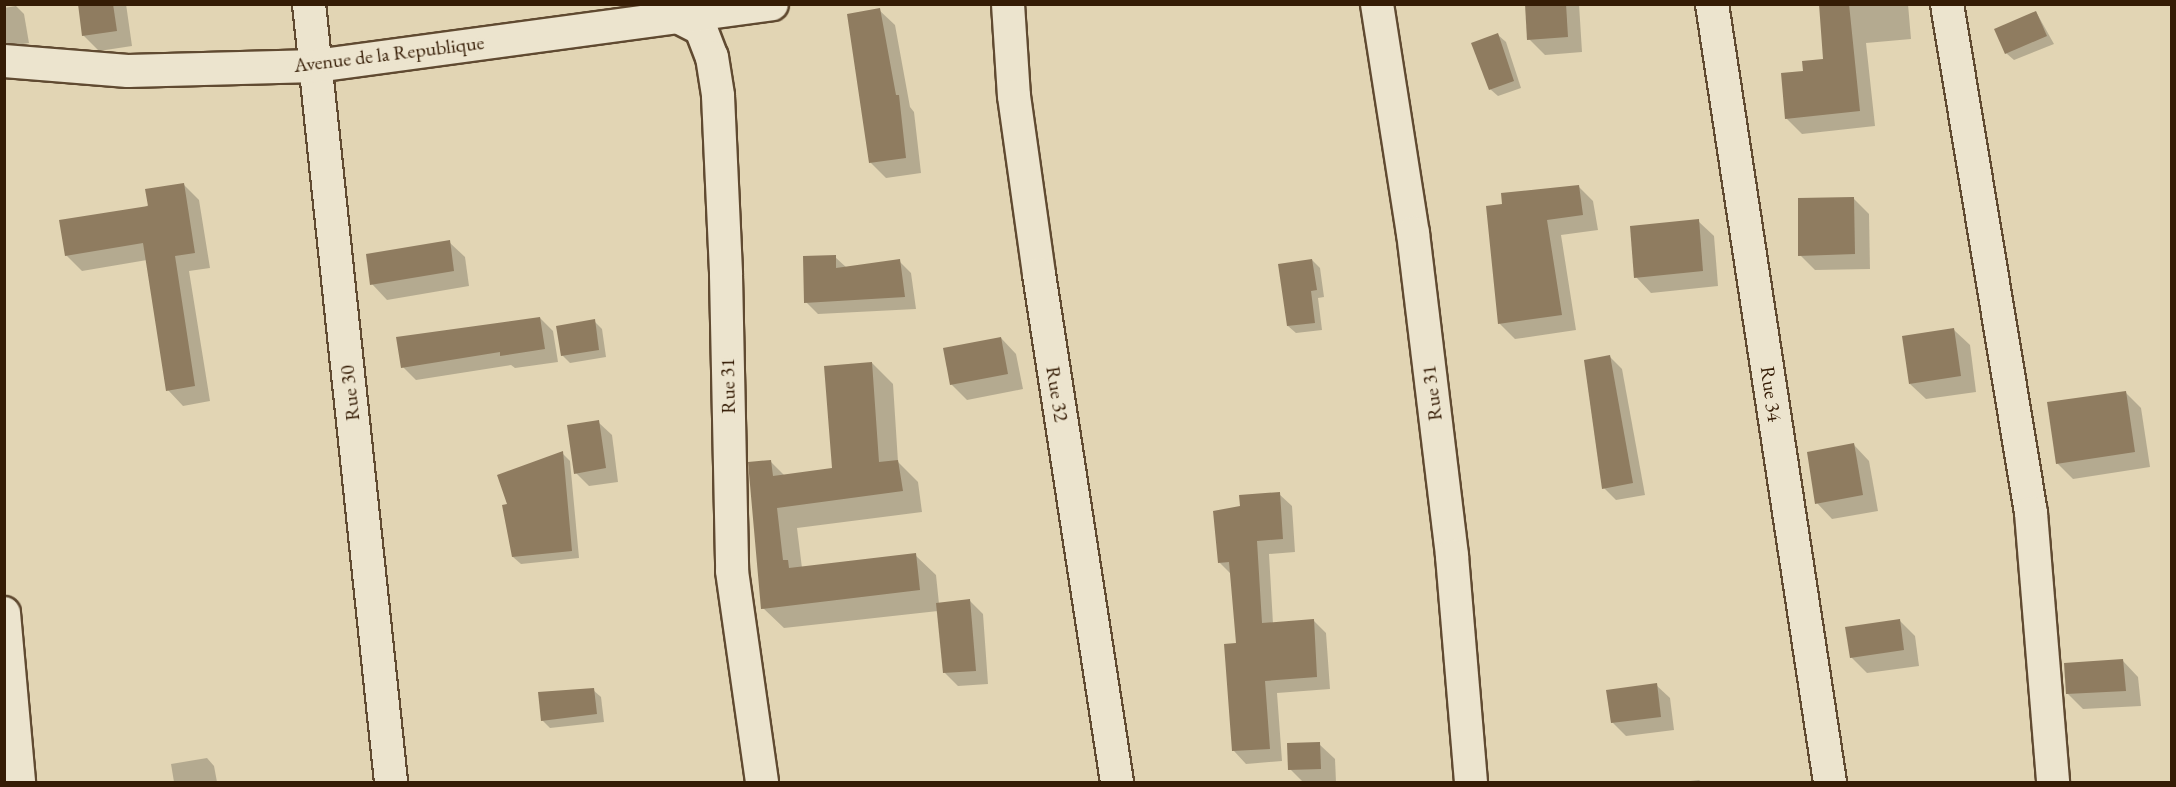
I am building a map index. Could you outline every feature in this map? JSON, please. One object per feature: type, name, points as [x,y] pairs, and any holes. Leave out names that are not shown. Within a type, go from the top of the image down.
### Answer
[{"type":"street","name":"Rue 30","points":[[309,4],[391,783]]},
{"type":"street","name":"Avenue de la Republique","points":[[4,61],[128,71],[316,66],[675,10],[772,4]]},
{"type":"street","name":"Rue 32","points":[[1008,4],[1014,96],[1117,783]]},
{"type":"street","name":"Rue 31","points":[[1377,4],[1418,268],[1452,556],[1471,783]]},
{"type":"street","name":"Rue 34","points":[[1712,4],[1830,783]]},
{"type":"street","points":[[1947,4],[2031,513],[2053,783]]},
{"type":"street","name":"Rue 31","points":[[675,10],[700,29],[712,57],[718,96],[726,275],[732,571],[762,783]]},
{"type":"street","points":[[4,613],[19,783]]},
{"type":"building","points":[[78,4],[113,4],[117,31],[82,36]]},
{"type":"building","points":[[1525,4],[1566,4],[1568,37],[1527,40]]},
{"type":"building","points":[[1819,4],[1849,4],[1860,111],[1785,119],[1781,73],[1803,71],[1802,61],[1823,59]]},
{"type":"building","points":[[880,8],[896,95],[899,95],[906,158],[869,163],[847,14]]},
{"type":"building","points":[[2036,11],[2047,36],[2005,54],[1994,29]]},
{"type":"building","points":[[1498,33],[1514,81],[1489,90],[1471,43]]},
{"type":"building","points":[[184,183],[195,253],[175,256],[195,386],[166,391],[143,243],[65,256],[59,220],[148,206],[145,189]]},
{"type":"building","points":[[1579,185],[1583,215],[1547,220],[1562,315],[1498,324],[1486,206],[1502,204],[1501,193]]},
{"type":"building","points":[[1854,197],[1855,254],[1798,256],[1798,198]]},
{"type":"building","points":[[1699,219],[1703,271],[1634,278],[1630,226]]},
{"type":"building","points":[[450,240],[454,271],[370,285],[366,254]]},
{"type":"building","points":[[836,255],[836,268],[900,259],[905,297],[804,303],[803,256]]},
{"type":"building","points":[[1312,259],[1317,290],[1311,291],[1315,323],[1287,326],[1278,264]]},
{"type":"building","points":[[540,317],[545,349],[500,356],[500,352],[401,368],[396,337]]},
{"type":"building","points":[[595,319],[599,350],[561,356],[556,326]]},
{"type":"building","points":[[1954,328],[1961,376],[1909,384],[1902,336]]},
{"type":"building","points":[[1001,337],[1008,374],[950,385],[943,348]]},
{"type":"building","points":[[1610,355],[1633,483],[1602,489],[1584,360]]},
{"type":"building","points":[[872,362],[879,462],[898,460],[903,491],[777,508],[783,560],[788,560],[789,568],[916,553],[920,590],[761,609],[748,462],[771,460],[773,476],[832,468],[824,366]]},
{"type":"building","points":[[2126,391],[2135,452],[2056,464],[2047,402]]},
{"type":"building","points":[[599,420],[606,468],[574,474],[567,425]]},
{"type":"building","points":[[1854,443],[1863,495],[1815,504],[1807,452]]},
{"type":"building","points":[[563,451],[572,551],[512,557],[502,505],[507,504],[497,475]]},
{"type":"building","points":[[1280,492],[1283,539],[1257,541],[1262,623],[1314,619],[1317,677],[1265,681],[1270,749],[1232,751],[1224,644],[1236,643],[1229,562],[1218,563],[1213,511],[1240,506],[1239,495]]},
{"type":"building","points":[[970,599],[976,671],[943,673],[936,603]]},
{"type":"building","points":[[1900,619],[1904,650],[1850,658],[1845,627]]},
{"type":"building","points":[[2123,659],[2126,691],[2066,694],[2064,663]]},
{"type":"building","points":[[1657,683],[1661,717],[1611,723],[1606,690]]},
{"type":"building","points":[[594,688],[597,714],[541,721],[538,692]]},
{"type":"building","points":[[1320,742],[1321,769],[1288,770],[1287,743]]}]
